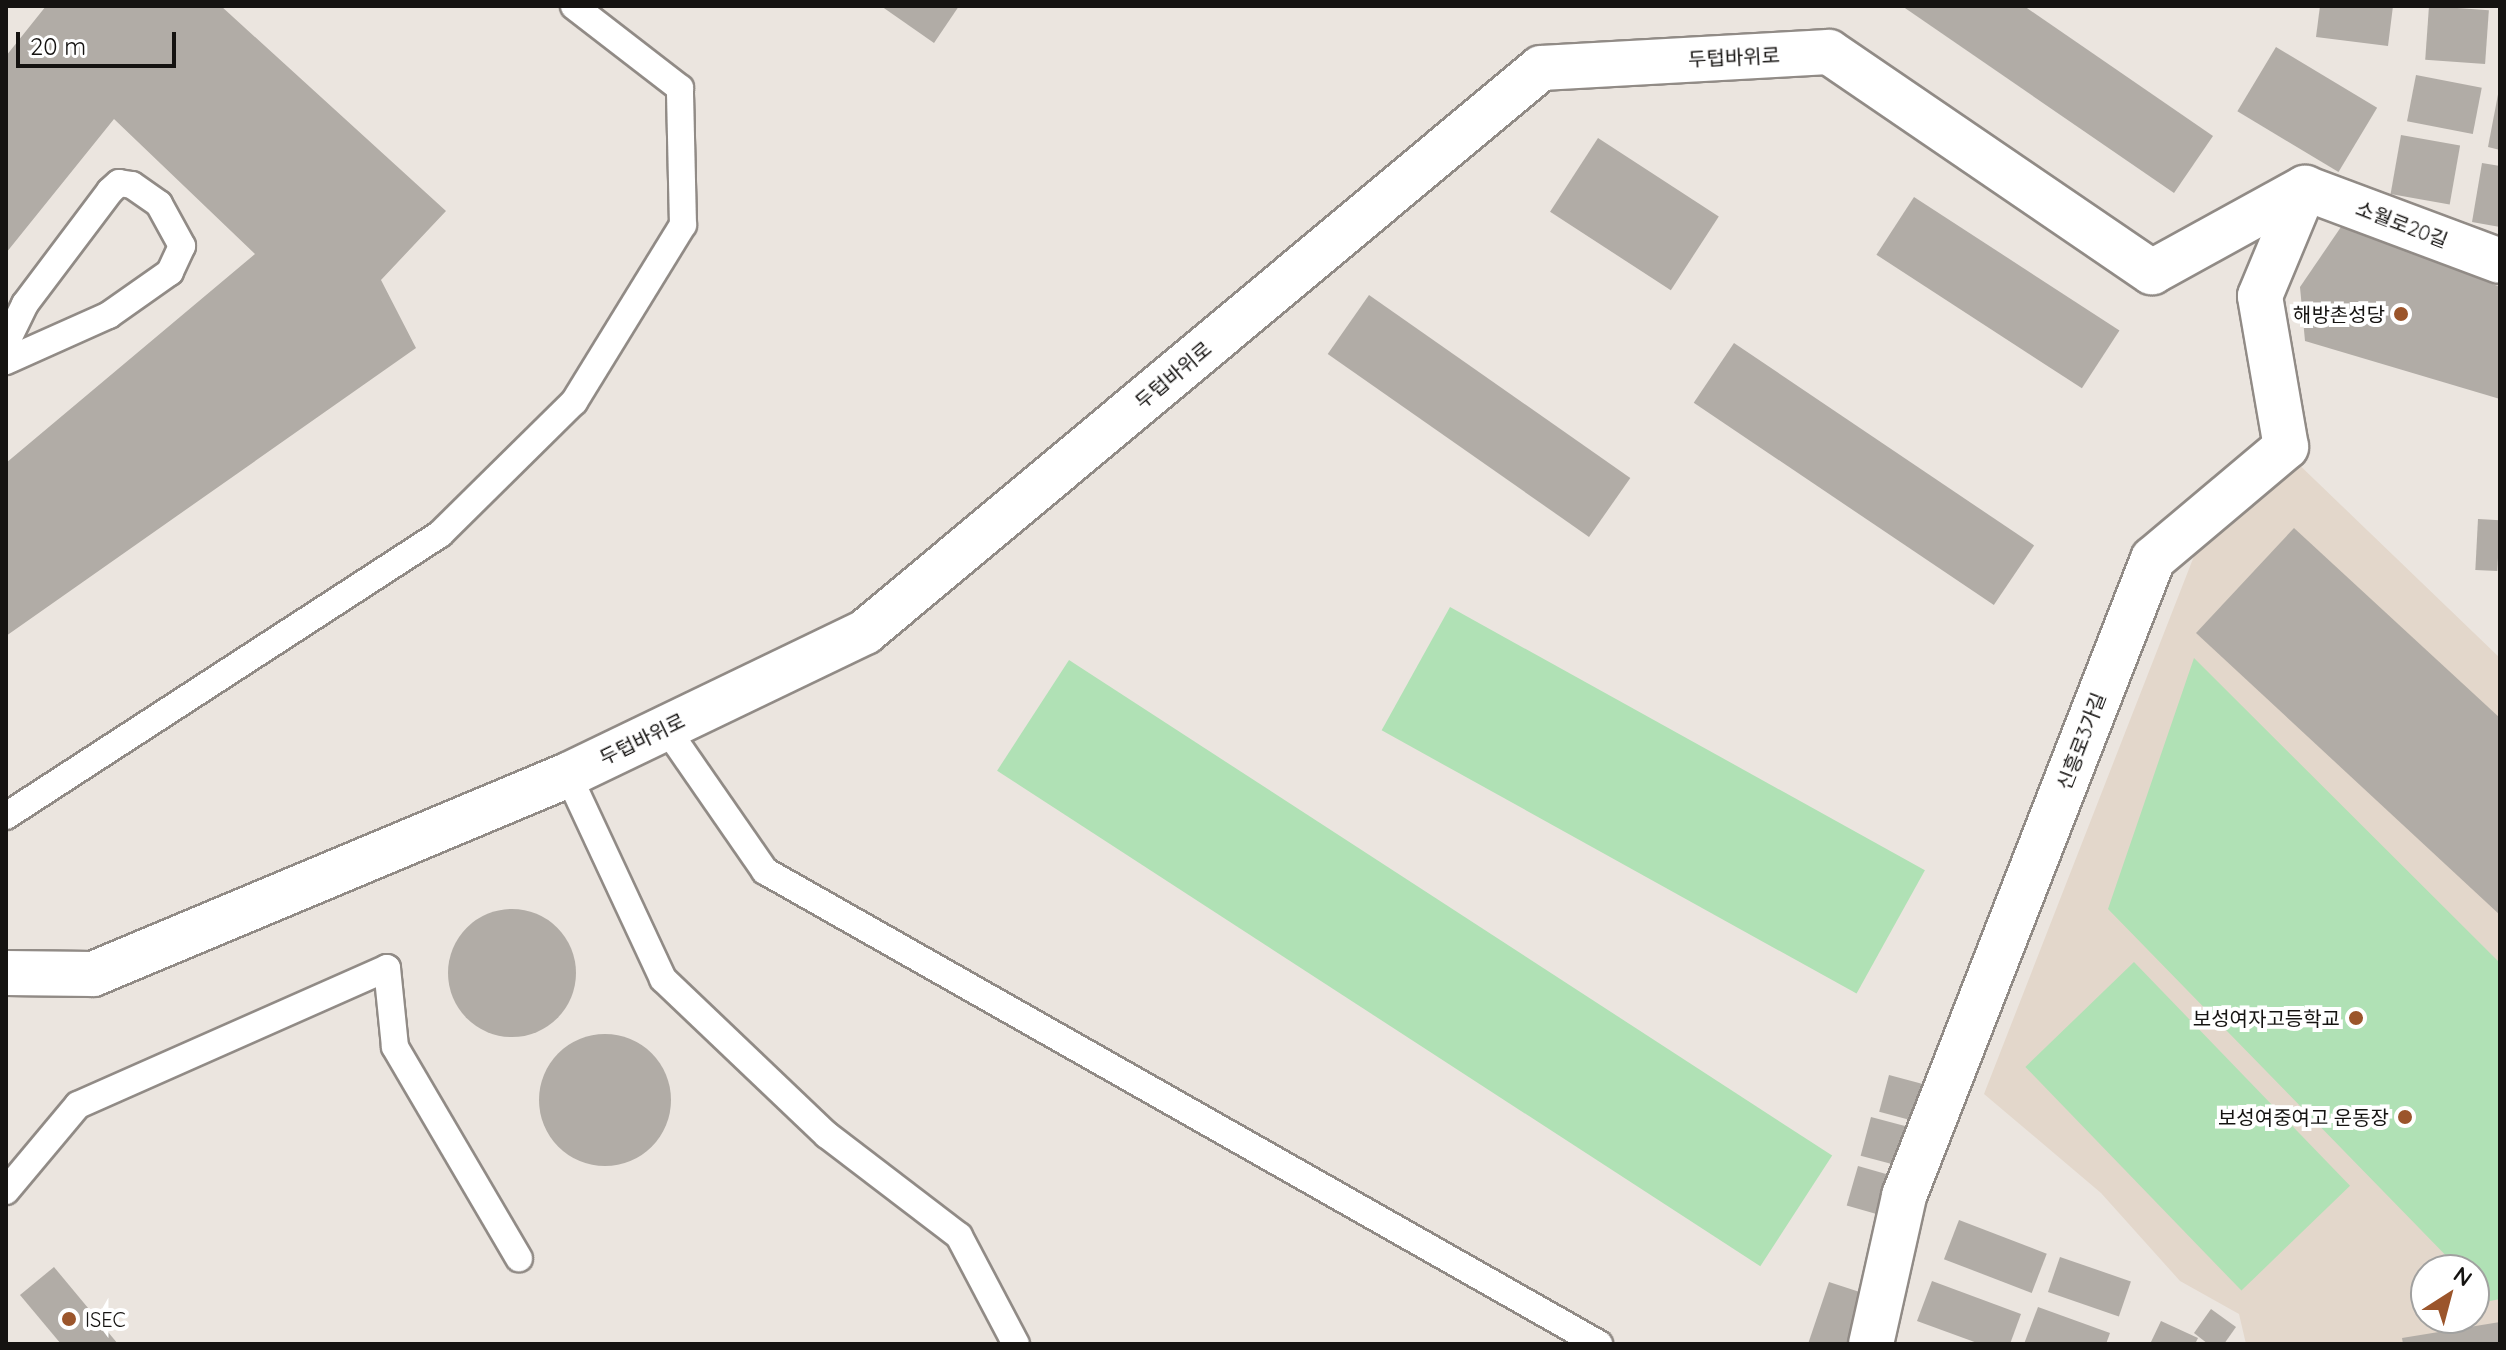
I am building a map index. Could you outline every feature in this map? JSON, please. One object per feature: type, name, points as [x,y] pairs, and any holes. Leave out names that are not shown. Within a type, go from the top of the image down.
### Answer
[{"type":"street","name":"두텁바위로","points":[[6,973],[93,974],[568,775],[865,632],[1541,68],[1829,52],[2152,272],[2305,188]]},
{"type":"street","name":"소월로20길","points":[[2305,188],[2500,261]]},
{"type":"street","name":"신흥로3가길","points":[[1871,1344],[1904,1196],[2153,559],[2286,447],[2260,296],[2305,188]]},
{"type":"lane","points":[[6,816],[440,534],[574,402],[683,225],[680,88],[574,6]]},
{"type":"lane","points":[[6,343],[25,304],[110,191],[119,183],[132,185],[159,204],[182,246],[170,272],[109,315],[6,361]]},
{"type":"lane","points":[[666,728],[765,871],[1599,1344]]},
{"type":"lane","points":[[568,775],[663,979],[827,1135],[959,1236],[1016,1344]]},
{"type":"lane","points":[[6,1191],[78,1105],[387,968],[395,1047],[519,1258]]},
{"type":"shaded area","points":[[2289,455],[2500,658],[2500,1344],[2246,1344],[2239,1314],[2180,1281],[2101,1193],[1984,1094],[2196,551]]},
{"type":"green space","points":[[1450,607],[1925,870],[1857,994],[1382,730]]},
{"type":"green space","name":"보성여중여고 운동장","points":[[2194,658],[2500,963],[2500,1299],[2490,1301],[2490,1254],[2444,1254],[2108,909]]},
{"type":"green space","points":[[1069,660],[1832,1156],[1760,1266],[997,771]]},
{"type":"green space","points":[[2134,962],[2350,1186],[2241,1291],[2025,1067]]},
{"type":"building","points":[[46,6],[221,6],[446,211],[381,280],[416,348],[6,636],[6,463],[255,254],[114,119],[6,253],[6,56]]},
{"type":"building","points":[[881,6],[959,6],[934,43]]},
{"type":"building","points":[[1902,6],[2024,6],[2213,136],[2174,193]]},
{"type":"building","points":[[2320,6],[2393,6],[2388,46],[2316,37]]},
{"type":"building","points":[[2429,6],[2489,10],[2485,64],[2425,60]]},
{"type":"building","points":[[2276,47],[2377,108],[2339,172],[2237,111]]},
{"type":"building","points":[[2416,75],[2482,88],[2473,134],[2407,121]]},
{"type":"building","points":[[2500,84],[2500,150],[2488,147]]},
{"type":"building","points":[[2401,135],[2460,145],[2450,205],[2391,194]]},
{"type":"building","points":[[1598,138],[1719,216],[1671,290],[1550,212]]},
{"type":"building","points":[[2482,163],[2500,166],[2500,227],[2472,222]]},
{"type":"building","points":[[1914,197],[2119,330],[2082,388],[1876,255]]},
{"type":"building","name":"해방촌성당","points":[[2343,224],[2500,287],[2500,399],[2305,341],[2300,287]]},
{"type":"building","points":[[1369,295],[1630,478],[1589,537],[1328,354]]},
{"type":"building","points":[[1734,343],[2034,545],[1994,605],[1694,403]]},
{"type":"building","points":[[2478,519],[2500,520],[2497,571],[2475,570]]},
{"type":"building","points":[[2294,528],[2500,718],[2500,915],[2196,633]]},
{"type":"building","points":[[512,909],[537,914],[558,927],[571,948],[576,973],[571,998],[558,1019],[537,1032],[512,1037],[487,1032],[466,1019],[453,998],[448,973],[453,948],[466,927],[487,914]]},
{"type":"building","points":[[605,1034],[630,1039],[652,1053],[666,1075],[671,1100],[666,1125],[652,1147],[630,1161],[605,1166],[580,1161],[558,1147],[544,1125],[539,1100],[544,1075],[558,1053],[580,1039]]},
{"type":"building","points":[[1889,1075],[1922,1084],[1912,1121],[1879,1112]]},
{"type":"building","points":[[1871,1117],[1911,1128],[1900,1166],[1861,1156]]},
{"type":"building","points":[[1858,1166],[1897,1177],[1886,1217],[1847,1205]]},
{"type":"building","points":[[1959,1220],[2047,1254],[2032,1293],[1944,1259]]},
{"type":"building","points":[[2060,1257],[2131,1281],[2119,1316],[2048,1292]]},
{"type":"building","name":"ISEC","points":[[54,1267],[118,1344],[61,1344],[20,1295]]},
{"type":"building","points":[[1932,1281],[2021,1314],[2010,1344],[1980,1344],[1917,1321]]},
{"type":"building","points":[[1829,1282],[1872,1296],[1859,1344],[1808,1344]]},
{"type":"building","points":[[2038,1307],[2110,1333],[2106,1344],[2024,1344]]},
{"type":"building","points":[[2211,1309],[2236,1327],[2224,1344],[2208,1344],[2194,1333]]},
{"type":"building","points":[[2161,1321],[2198,1338],[2195,1344],[2150,1344]]},
{"type":"building","points":[[2500,1322],[2500,1344],[2403,1344],[2402,1338],[2426,1334],[2490,1334],[2490,1324]]},
{"type":"place","name":"해방촌성당","points":[[2401,314]]},
{"type":"place","name":"보성여자고등학교","points":[[2356,1018]]},
{"type":"place","name":"보성여중여고 운동장","points":[[2405,1117]]},
{"type":"place","name":"ISEC","points":[[69,1319]]}]
